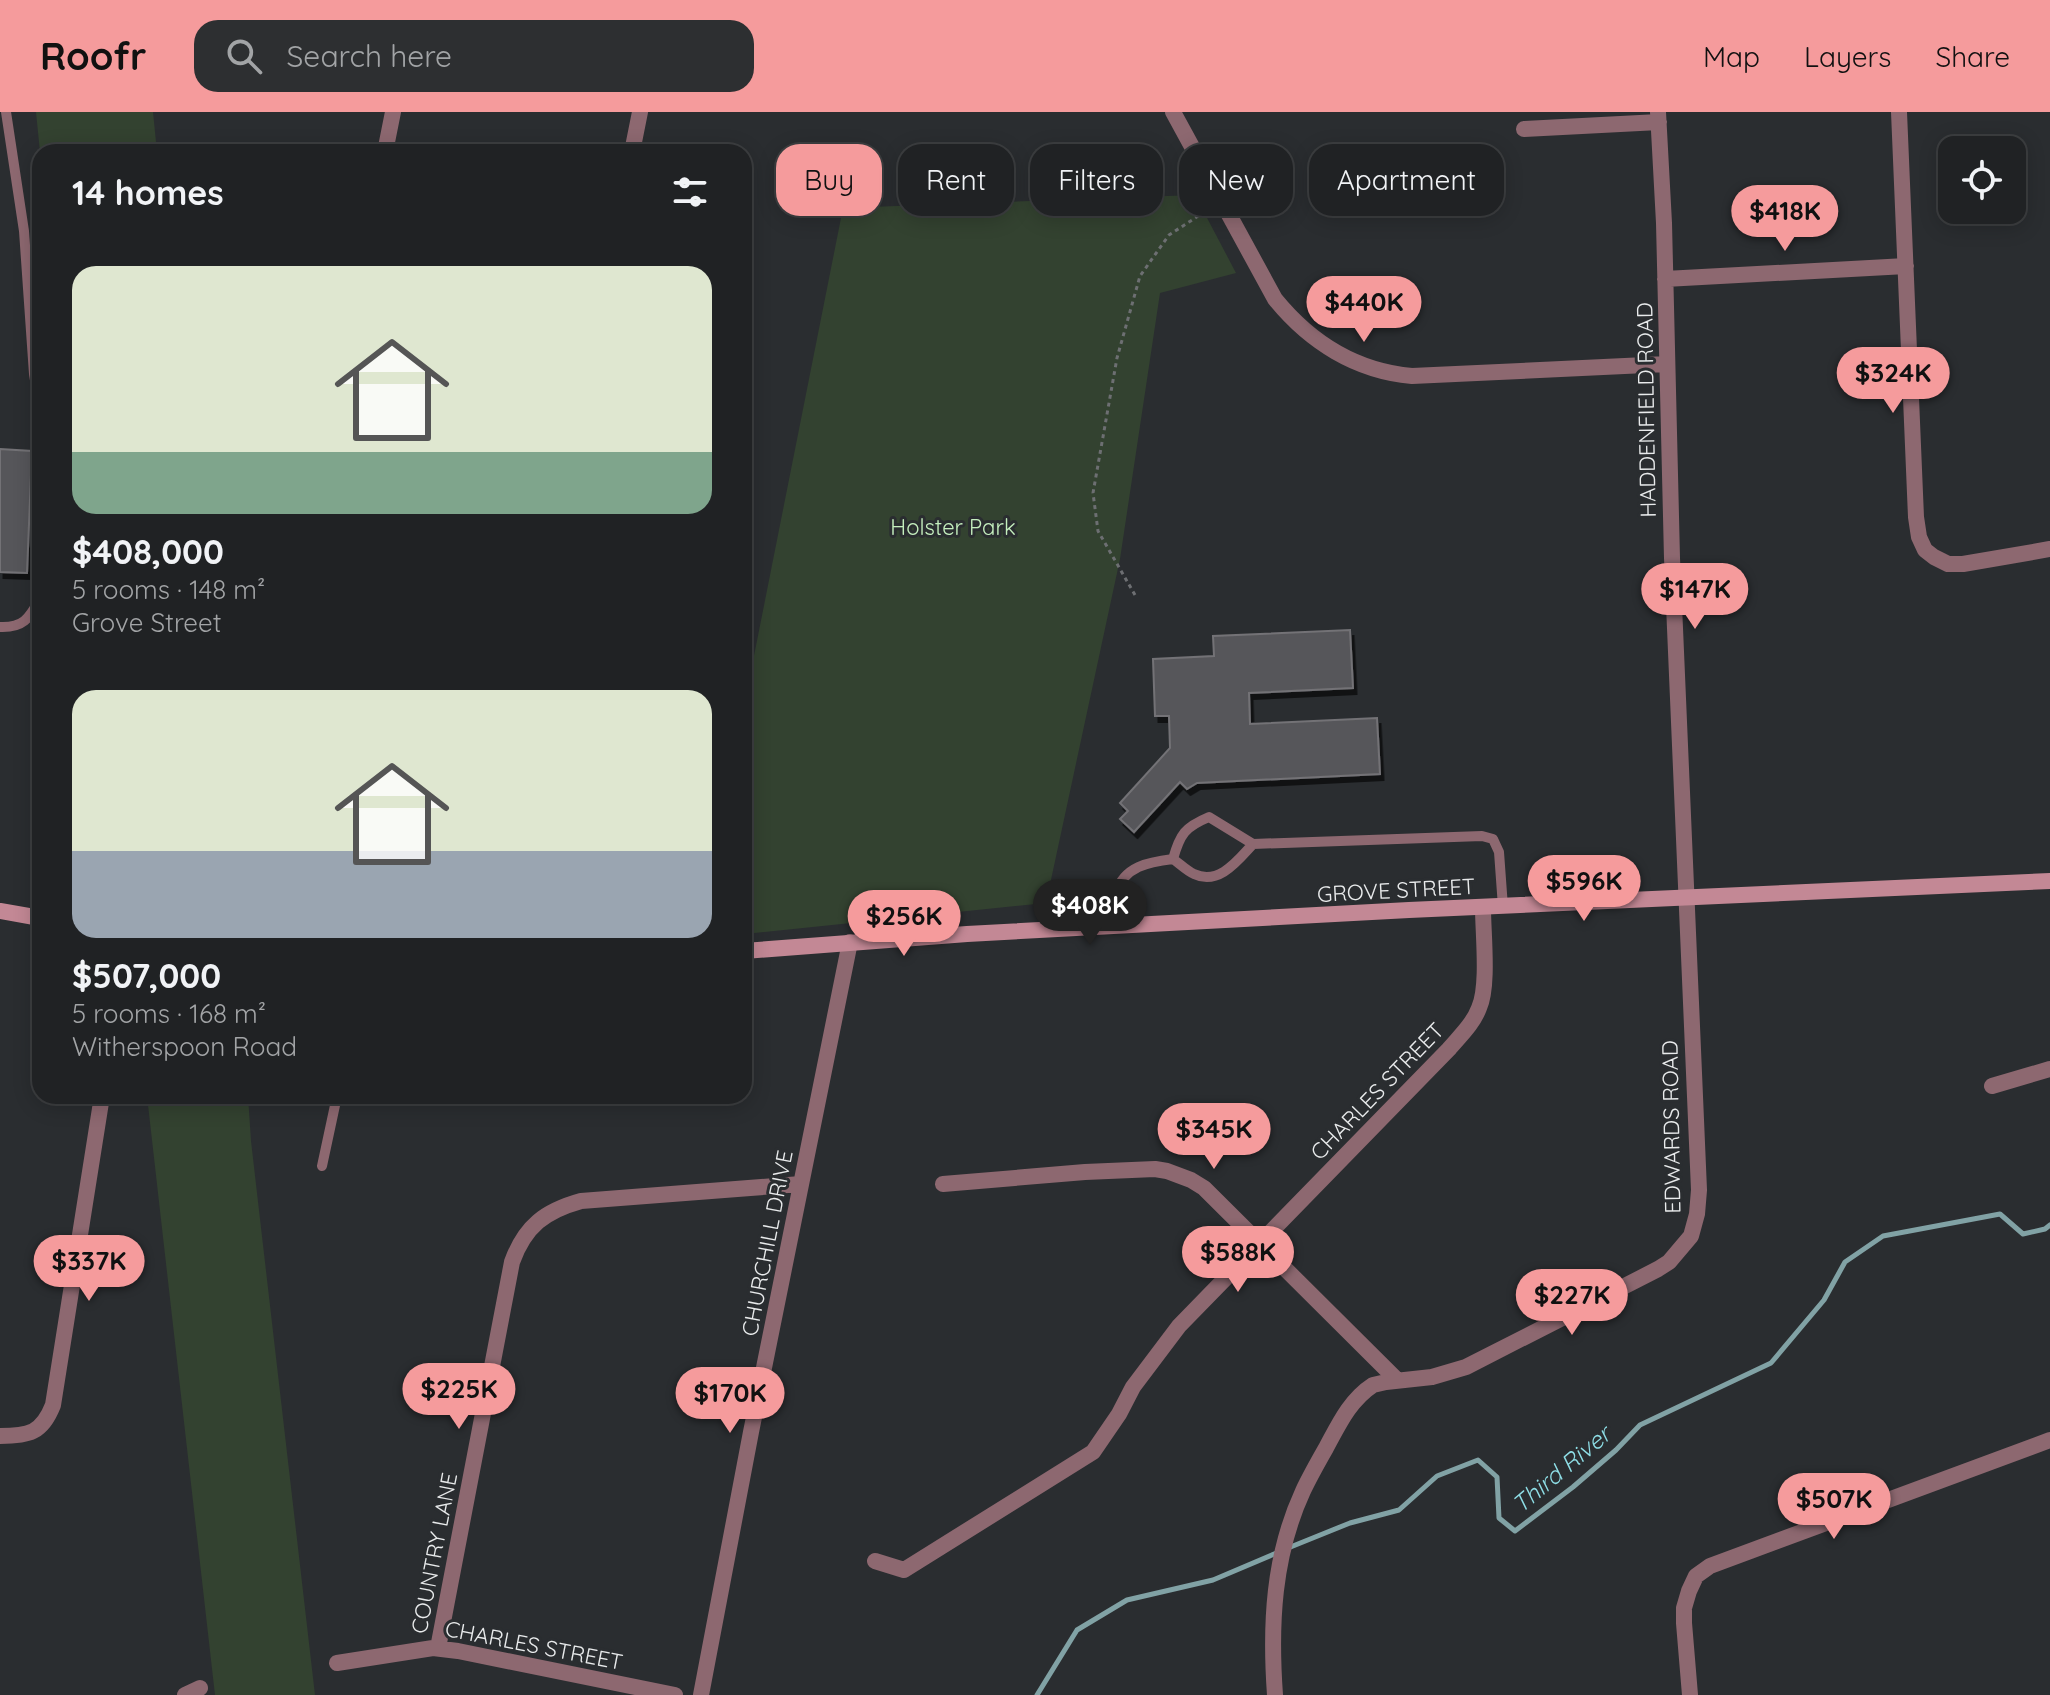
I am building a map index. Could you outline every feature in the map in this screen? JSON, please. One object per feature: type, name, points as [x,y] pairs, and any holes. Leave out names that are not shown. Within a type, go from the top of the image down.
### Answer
[{"type":"street","points":[[387,144],[393,112]]},
{"type":"street","points":[[634,144],[640,112]]},
{"type":"street","points":[[1173,112],[1190,144]]},
{"type":"street","points":[[1899,112],[1919,537],[1925,550],[1948,564],[2050,549]]},
{"type":"street","points":[[1524,129],[1658,117]]},
{"type":"street","name":"HADDENFIELD ROAD","points":[[1658,117],[1686,898]]},
{"type":"street","points":[[1229,216],[1275,299],[1291,318],[1334,353],[1389,374],[1412,376],[1667,364]]},
{"type":"street","points":[[1665,279],[1906,266]]},
{"type":"street","name":"GROVE STREET","points":[[752,950],[1116,926],[2050,881]]},
{"type":"street","name":"EDWARDS ROAD","points":[[1275,1695],[1274,1605],[1282,1549],[1298,1502],[1351,1404],[1373,1385],[1450,1373],[1505,1349],[1658,1269],[1669,1262],[1691,1236],[1699,1190],[1686,898]]},
{"type":"street","name":"CHARLES STREET","points":[[875,1561],[904,1570],[1093,1452],[1133,1387],[1179,1326],[1469,1025],[1480,1007],[1485,986],[1483,908]]},
{"type":"street","points":[[0,911],[32,917]]},
{"type":"street","name":"CHURCHILL DRIVE","points":[[701,1695],[850,942]]},
{"type":"street","points":[[1992,1086],[2050,1069]]},
{"type":"street","points":[[0,1436],[30,1434],[48,1419],[53,1405],[101,1104]]},
{"type":"street","points":[[943,1184],[1155,1169],[1191,1180],[1204,1188],[1397,1380]]},
{"type":"street","name":"COUNTRY LANE","points":[[438,1648],[512,1262],[517,1247],[537,1220],[550,1211],[581,1201],[801,1184]]},
{"type":"street","points":[[1690,1695],[1684,1608],[1696,1576],[1710,1566],[2050,1440]]},
{"type":"street","name":"CHARLES STREET","points":[[337,1663],[438,1648],[675,1695]]},
{"type":"lane","points":[[6,112],[24,231],[32,345]]},
{"type":"lane","points":[[0,627],[14,627],[32,613]]},
{"type":"lane","points":[[1173,859],[1179,840],[1190,824],[1209,817],[1253,844],[1482,836],[1493,839],[1499,852],[1503,907]]},
{"type":"lane","points":[[1116,926],[1115,895],[1125,875],[1145,863],[1173,859],[1196,876],[1211,876],[1229,870],[1253,844]]},
{"type":"lane","points":[[322,1166],[335,1104]]},
{"type":"path","points":[[1135,595],[1098,531],[1093,493],[1117,358],[1140,276],[1169,235],[1199,216]]},
{"type":"green space","points":[[36,112],[153,112],[156,144],[39,144]]},
{"type":"green space","name":"Holster Park","points":[[1163,196],[1179,196],[1179,216],[1206,216],[1236,273],[1160,293],[1120,559],[1046,903],[752,933],[752,666],[841,216],[882,216],[882,207],[898,206],[898,216],[1014,216],[1014,202],[1030,201],[1030,216],[1163,216]]},
{"type":"green space","points":[[148,1104],[249,1104],[315,1695],[215,1695]]},
{"type":"building","points":[[0,449],[32,451],[27,573],[0,572]]},
{"type":"building","points":[[1350,630],[1353,688],[1249,693],[1250,724],[1377,718],[1380,774],[1197,783],[1187,789],[1180,782],[1134,832],[1120,819],[1128,811],[1120,803],[1170,748],[1169,716],[1155,716],[1153,659],[1214,656],[1213,636]]},
{"type":"waterway","name":"Third River","points":[[1288,1548],[1350,1523],[1399,1510],[1437,1476],[1478,1460],[1497,1477],[1499,1518],[1515,1531],[1573,1487],[1640,1425],[1771,1363],[1824,1300],[1845,1262],[1883,1236],[2000,1214],[2023,1234],[2050,1225]]},
{"type":"waterway","name":"Third River","points":[[1037,1695],[1077,1630],[1127,1600],[1213,1580],[1279,1552]]}]
